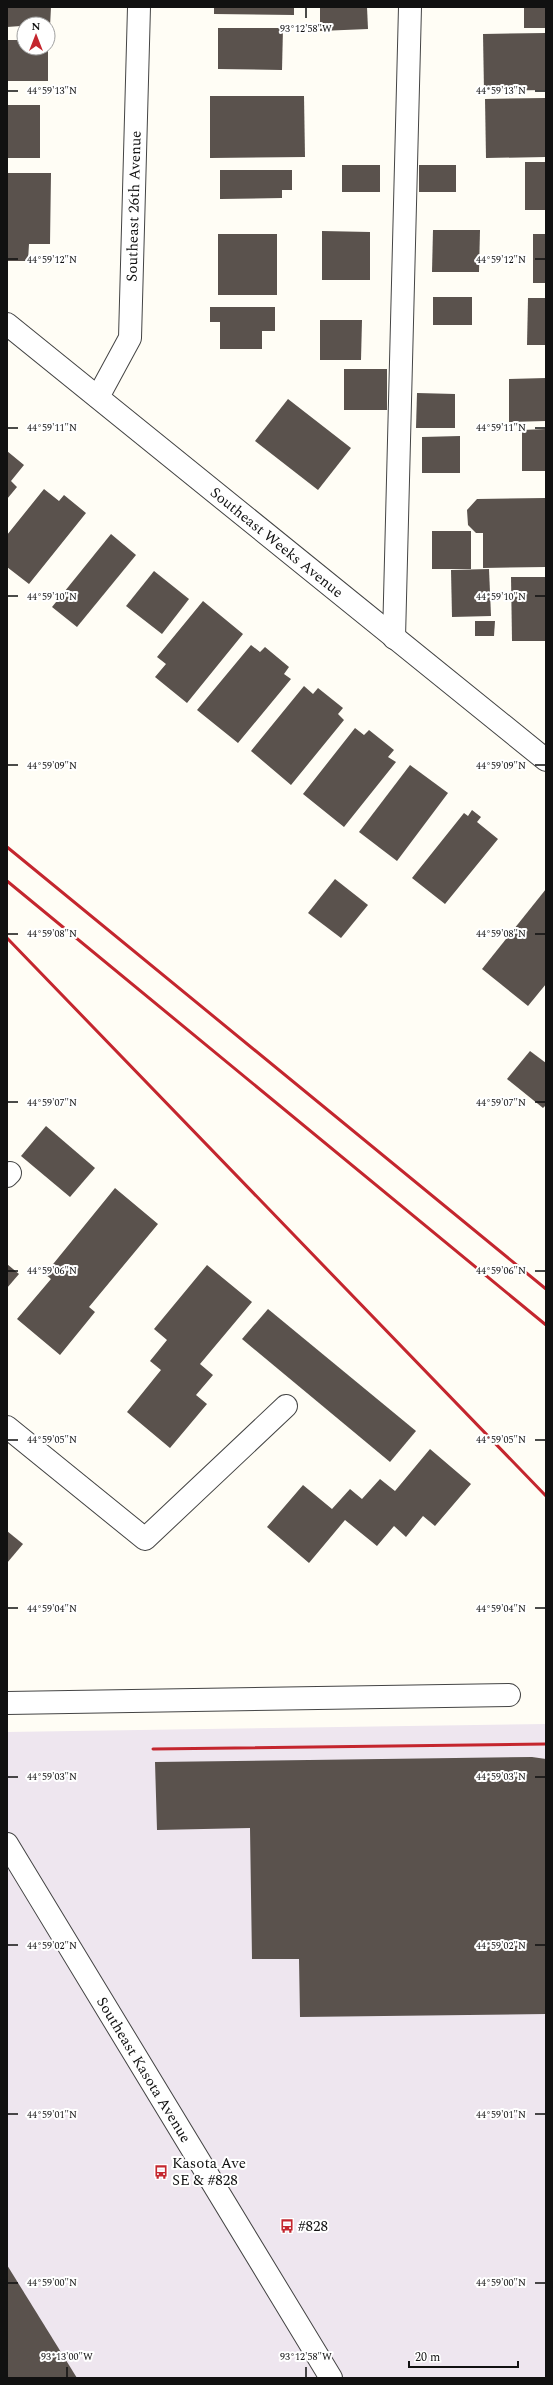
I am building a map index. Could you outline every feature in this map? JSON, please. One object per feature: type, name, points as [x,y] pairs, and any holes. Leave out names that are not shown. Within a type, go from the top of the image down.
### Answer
[{"type":"street","name":"Southeast 26th Avenue","points":[[98,397],[130,338],[139,7]]},
{"type":"street","points":[[394,638],[410,7]]},
{"type":"street","name":"Southeast Weeks Avenue","points":[[7,324],[546,760]]},
{"type":"street","points":[[7,1427],[145,1539],[286,1406]]},
{"type":"street","points":[[7,1703],[509,1695]]},
{"type":"street","name":"Southeast Kasota Avenue","points":[[7,1844],[331,2378]]},
{"type":"shaded area","points":[[546,1724],[546,2378],[7,2378],[7,1732]]},
{"type":"building","points":[[7,7],[51,7],[51,16],[16,16],[16,26],[7,27]]},
{"type":"building","points":[[214,7],[294,7],[294,15],[214,14]]},
{"type":"building","points":[[320,7],[367,7],[368,29],[320,31]]},
{"type":"building","points":[[524,7],[546,7],[546,28],[524,28]]},
{"type":"building","points":[[218,28],[283,28],[282,70],[218,69]]},
{"type":"building","points":[[546,33],[546,90],[484,91],[483,34]]},
{"type":"building","points":[[7,40],[16,40],[16,56],[48,56],[48,81],[7,81]]},
{"type":"building","points":[[210,96],[304,96],[305,157],[210,158]]},
{"type":"building","points":[[546,98],[546,157],[486,158],[485,99]]},
{"type":"building","points":[[7,105],[40,105],[40,158],[7,158]]},
{"type":"building","points":[[525,162],[546,162],[546,210],[525,210]]},
{"type":"building","points":[[342,165],[380,165],[380,192],[342,192]]},
{"type":"building","points":[[419,165],[456,165],[456,192],[419,192]]},
{"type":"building","points":[[220,170],[292,170],[292,190],[282,190],[282,198],[220,199]]},
{"type":"building","points":[[7,173],[51,173],[50,244],[29,244],[28,261],[7,261]]},
{"type":"building","points":[[433,230],[480,230],[479,272],[432,272]]},
{"type":"building","points":[[322,231],[370,232],[370,280],[322,280]]},
{"type":"building","points":[[218,234],[277,234],[277,295],[218,295]]},
{"type":"building","points":[[533,234],[546,234],[546,283],[533,283]]},
{"type":"building","points":[[433,297],[472,297],[472,325],[433,325]]},
{"type":"building","points":[[528,298],[546,298],[546,345],[527,345]]},
{"type":"building","points":[[210,307],[275,307],[275,331],[262,331],[262,349],[220,349],[220,322],[210,322]]},
{"type":"building","points":[[320,320],[362,320],[361,360],[320,360]]},
{"type":"building","points":[[344,369],[387,369],[387,410],[344,410]]},
{"type":"building","points":[[546,378],[546,421],[509,422],[509,379]]},
{"type":"building","points":[[417,393],[455,394],[455,428],[416,428]]},
{"type":"building","points":[[288,399],[351,448],[318,490],[255,441]]},
{"type":"building","points":[[546,429],[546,471],[522,471],[522,430]]},
{"type":"building","points":[[460,436],[460,473],[422,473],[422,437]]},
{"type":"building","points":[[7,451],[24,465],[11,481],[17,487],[7,499]]},
{"type":"building","points":[[44,489],[59,501],[64,495],[86,513],[29,584],[7,567],[7,535]]},
{"type":"building","points":[[546,498],[546,567],[483,568],[483,533],[476,533],[468,525],[467,510],[477,499]]},
{"type":"building","points":[[432,531],[471,531],[471,569],[432,569]]},
{"type":"building","points":[[111,534],[136,555],[77,627],[52,607]]},
{"type":"building","points":[[489,569],[491,616],[452,617],[451,570]]},
{"type":"building","points":[[154,571],[189,599],[162,634],[126,606]]},
{"type":"building","points":[[511,577],[546,577],[546,641],[512,641]]},
{"type":"building","points":[[203,601],[243,634],[187,703],[155,677],[166,664],[157,657]]},
{"type":"building","points":[[475,621],[495,621],[494,636],[475,636]]},
{"type":"building","points":[[251,645],[260,652],[265,647],[289,667],[284,674],[291,679],[238,743],[197,710]]},
{"type":"building","points":[[304,686],[313,694],[318,688],[343,708],[338,714],[344,720],[291,785],[251,751]]},
{"type":"building","points":[[355,728],[364,735],[369,730],[394,750],[388,757],[396,762],[344,827],[303,794]]},
{"type":"building","points":[[410,765],[448,793],[397,861],[359,832]]},
{"type":"building","points":[[472,810],[481,817],[477,822],[498,839],[445,904],[412,878],[464,813],[468,816]]},
{"type":"building","points":[[335,879],[368,905],[341,938],[308,913]]},
{"type":"building","points":[[546,889],[546,984],[528,1006],[482,969]]},
{"type":"building","points":[[530,1051],[546,1063],[546,1105],[543,1108],[507,1079]]},
{"type":"building","points":[[46,1126],[95,1168],[70,1197],[21,1156]]},
{"type":"building","points":[[115,1188],[158,1224],[89,1307],[95,1312],[60,1355],[17,1319],[51,1279],[45,1274]]},
{"type":"building","points":[[7,1264],[19,1274],[7,1288]]},
{"type":"building","points":[[207,1265],[252,1302],[200,1364],[213,1375],[196,1395],[207,1404],[170,1448],[127,1412],[161,1370],[150,1361],[167,1340],[154,1329]]},
{"type":"building","points":[[268,1309],[416,1431],[390,1462],[242,1339]]},
{"type":"building","points":[[430,1449],[471,1484],[435,1526],[423,1516],[406,1537],[394,1526],[377,1546],[345,1520],[309,1563],[267,1527],[303,1485],[332,1509],[350,1489],[362,1499],[380,1479],[395,1491]]},
{"type":"building","points":[[7,1531],[23,1544],[7,1563]]},
{"type":"building","points":[[532,1757],[546,1759],[546,2014],[300,2017],[299,1959],[252,1959],[250,1828],[157,1830],[155,1762]]},
{"type":"building","points":[[7,2265],[77,2378],[7,2378]]},
{"type":"railway","points":[[7,847],[546,1289]]},
{"type":"railway","points":[[7,881],[546,1325]]},
{"type":"railway","points":[[7,938],[546,1496]]},
{"type":"railway","points":[[153,1749],[546,1744]]},
{"type":"place","name":"Kasota Ave SE & #828","points":[[161,2172]]},
{"type":"place","name":"#828","points":[[287,2226]]}]
